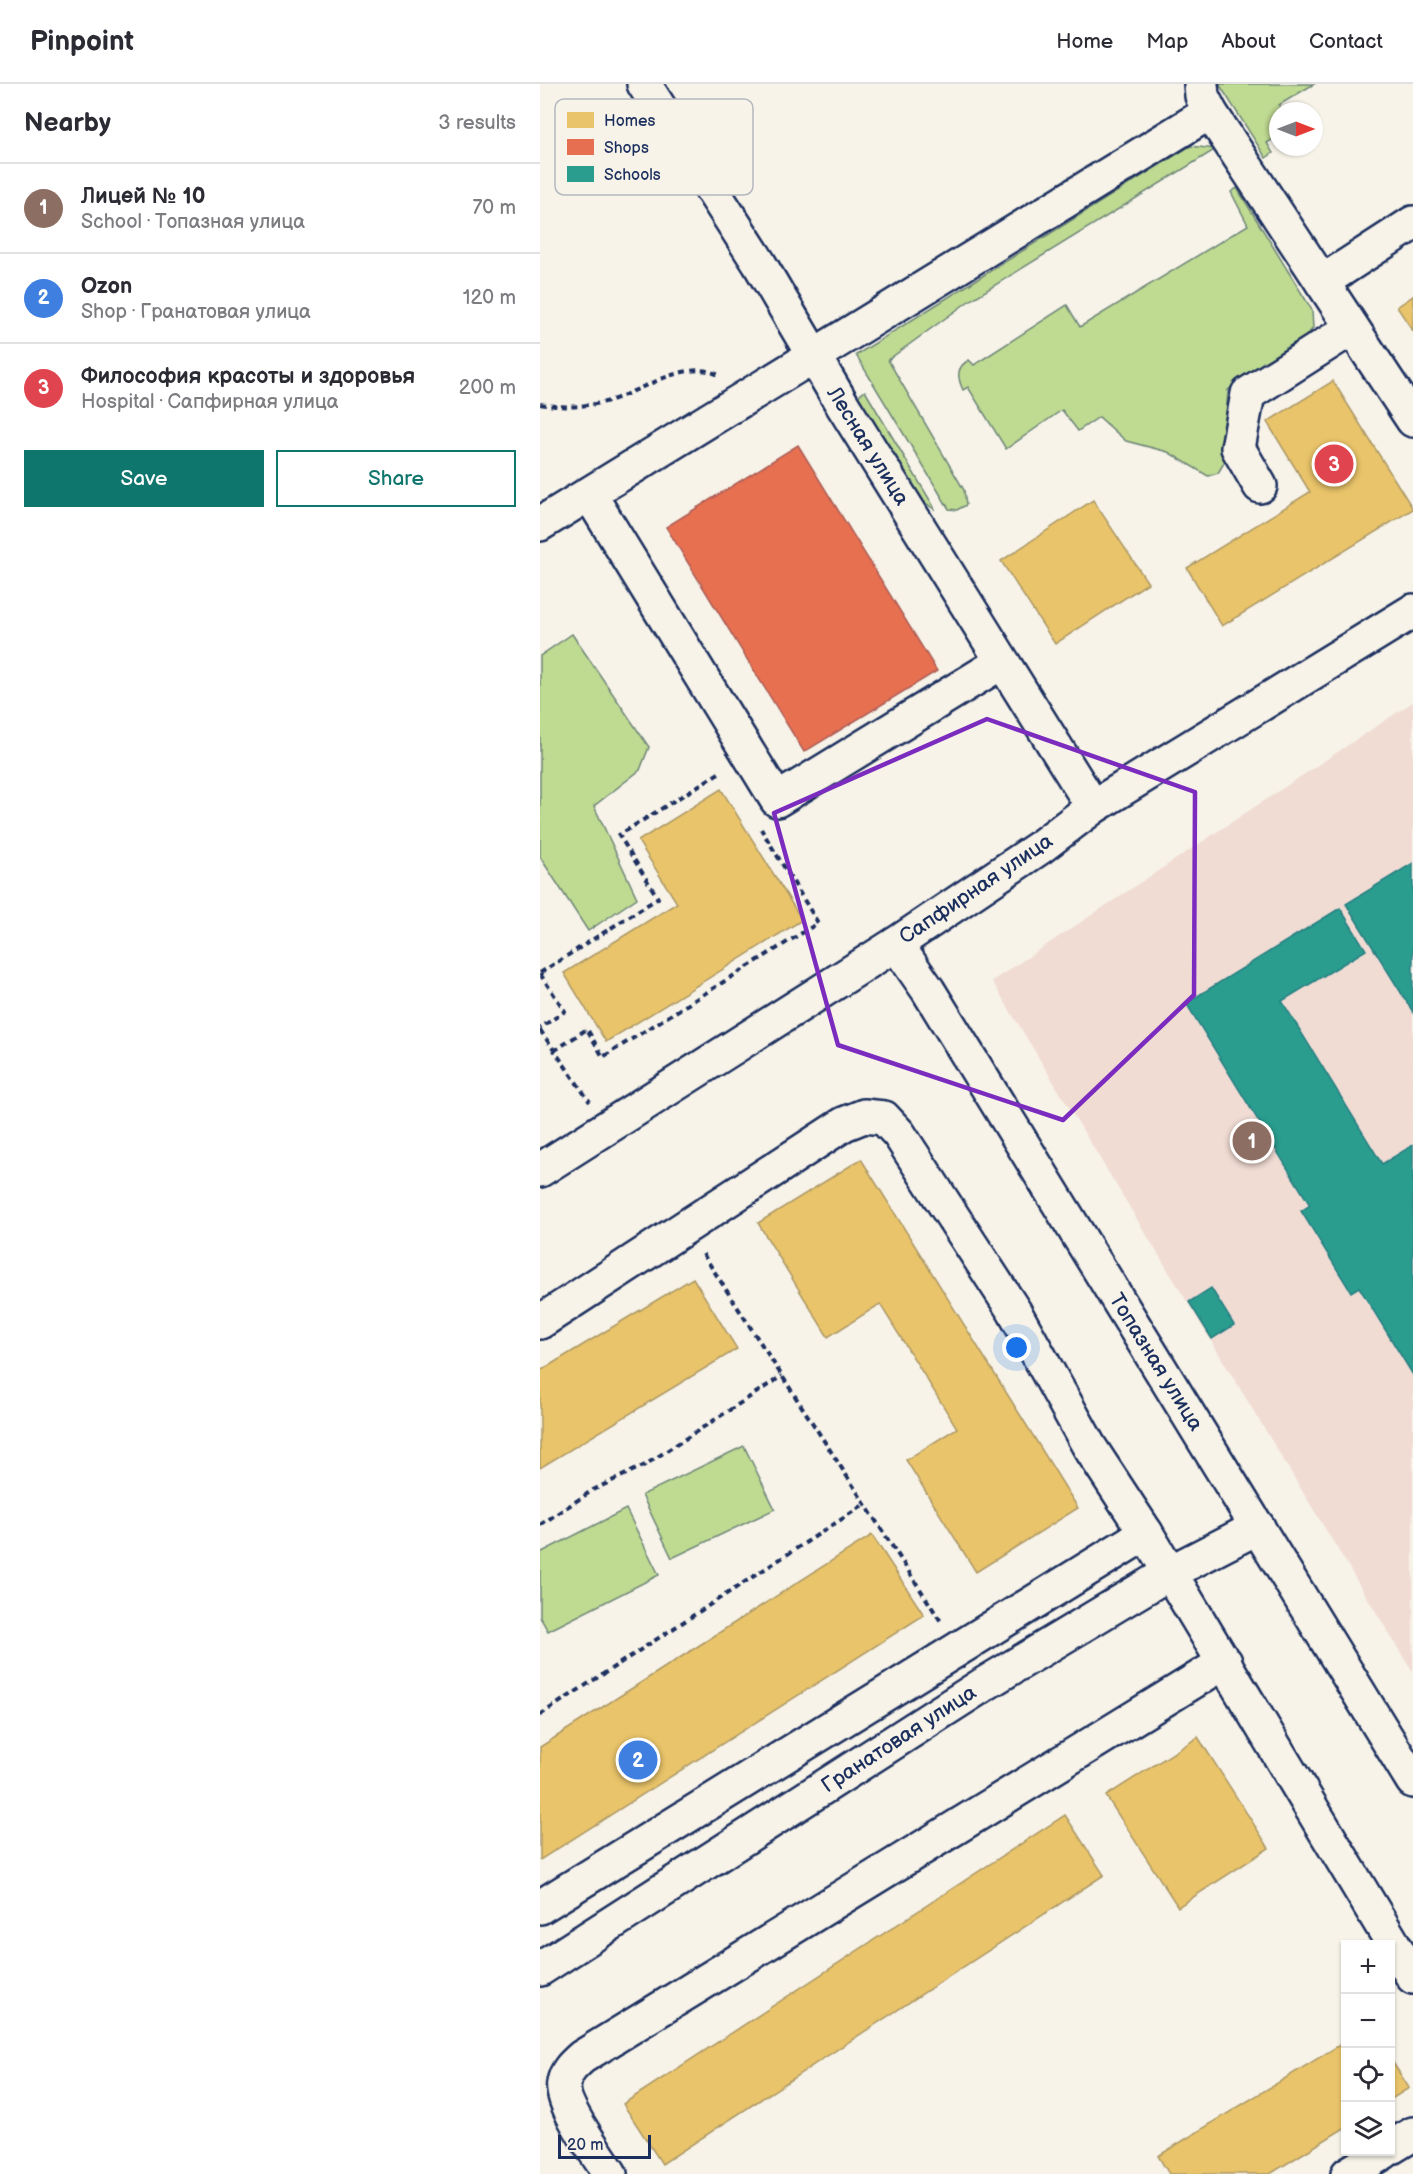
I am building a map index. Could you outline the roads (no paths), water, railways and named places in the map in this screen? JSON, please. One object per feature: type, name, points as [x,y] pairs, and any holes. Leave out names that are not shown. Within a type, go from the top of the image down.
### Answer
[{"type":"street","name":"Лесная улица","points":[[644,84],[654,99]]},
{"type":"street","points":[[540,524],[814,357],[1205,98],[1413,420]]},
{"type":"street","name":"Лесная улица","points":[[715,195],[1093,807]]},
{"type":"street","points":[[1322,282],[1413,223]]},
{"type":"street","points":[[1260,486],[1238,448],[1248,394],[1352,328]]},
{"type":"street","points":[[590,495],[777,800],[1002,662]]},
{"type":"street","name":"Сапфирная улица","points":[[540,1170],[896,944],[1039,848],[1093,807],[1413,611]]},
{"type":"street","name":"Топазная улица","points":[[896,944],[928,990],[1413,1781]]},
{"type":"street","points":[[540,1322],[844,1125],[864,1116],[884,1118],[899,1134],[1014,1311],[1089,1446],[1146,1533],[1225,1662],[1413,1977]]},
{"type":"street","name":"Гранатовая улица","points":[[542,1966],[986,1683],[1169,1573],[1258,1527]]},
{"type":"street","points":[[540,1907],[1146,1533]]},
{"type":"street","points":[[610,2174],[571,2110],[563,2086],[569,2068],[582,2057],[1225,1662]]},
{"type":"street","points":[[1395,2145],[1413,2134]]},
{"type":"street","points":[[1348,2174],[1376,2156]]},
{"type":"place","name":"Философия красоты и здоровья","points":[[1334,464]]},
{"type":"place","name":"Лицей № 10","points":[[1252,1141]]},
{"type":"place","name":"Ozon","points":[[638,1760]]}]
